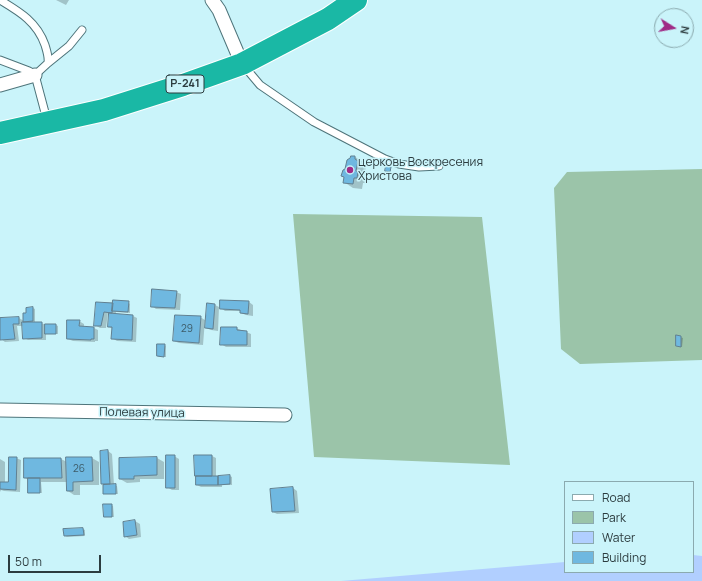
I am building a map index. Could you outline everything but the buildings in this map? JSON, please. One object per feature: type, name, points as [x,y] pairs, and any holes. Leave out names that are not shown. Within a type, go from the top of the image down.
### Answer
[{"type":"highway","name":"Р-241","points":[[0,133],[104,110],[242,64],[328,19],[356,0]]},
{"type":"street","points":[[212,0],[219,10],[242,64]]},
{"type":"street","points":[[0,86],[35,75]]},
{"type":"street","name":"Полевая улица","points":[[0,410],[285,415]]},
{"type":"lane","points":[[0,0],[20,12],[34,24],[42,36],[49,57],[48,64]]},
{"type":"lane","points":[[35,75],[70,46],[82,30]]},
{"type":"lane","points":[[0,60],[29,71],[35,75],[48,122]]},
{"type":"lane","points":[[242,64],[260,85],[292,108],[314,122],[379,157],[399,164],[419,167],[439,166]]},
{"type":"green space","points":[[702,169],[702,360],[580,364],[561,349],[554,188],[567,172]]},
{"type":"green space","points":[[293,214],[482,217],[510,465],[314,457]]},
{"type":"water","points":[[694,555],[702,556],[702,581],[341,581],[564,562],[564,573],[694,573]]},
{"type":"place","name":"церковь Воскресения Христова","points":[[350,170]]}]
